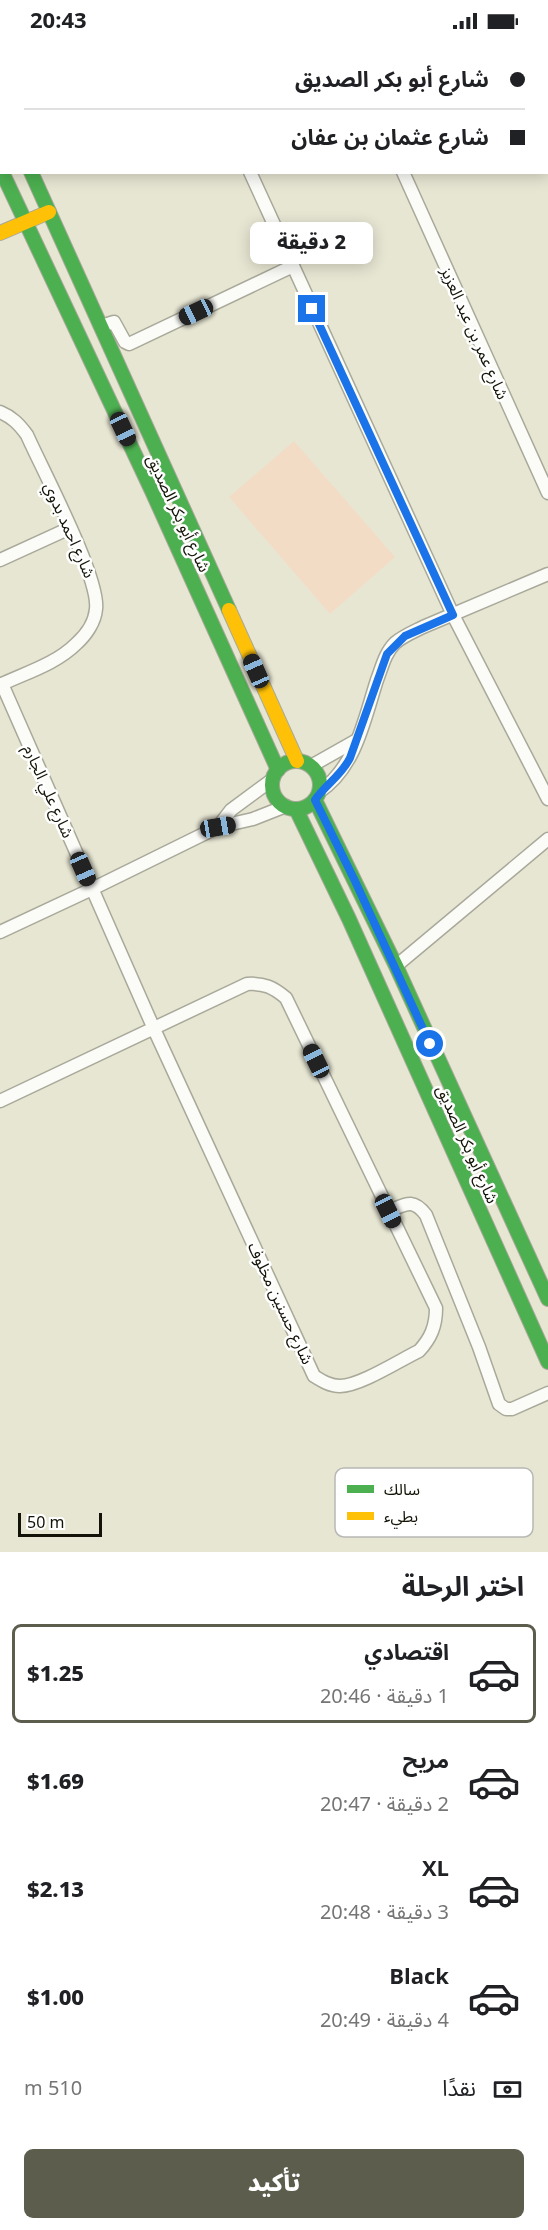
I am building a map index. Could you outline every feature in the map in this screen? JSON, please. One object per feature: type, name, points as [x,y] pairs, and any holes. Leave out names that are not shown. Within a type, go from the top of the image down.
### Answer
[{"type":"street","name":"شارع أبو بكر الصديق","points":[[2,174],[6,195],[25,222],[152,491],[275,774]]},
{"type":"street","points":[[251,174],[453,615],[548,799]]},
{"type":"street","name":"شارع عمر بن عبد العزيز","points":[[404,174],[548,493]]},
{"type":"street","name":"شارع أبو بكر الصديق","points":[[33,177],[297,761]]},
{"type":"street","points":[[6,195],[33,177]]},
{"type":"street","points":[[0,233],[49,212]]},
{"type":"street","points":[[101,326],[114,322],[125,342],[129,344],[293,266]]},
{"type":"street","name":"شارع احمد بدوي","points":[[0,412],[9,415],[27,435],[70,528],[96,596],[96,609],[92,623],[77,644],[61,657],[1,685]]},
{"type":"street","points":[[0,560],[70,528]]},
{"type":"street","points":[[0,932],[218,827],[291,808],[306,807],[345,769],[387,654],[405,636],[548,574]]},
{"type":"street","name":"شارع علي الجارم","points":[[1,685],[154,1029]]},
{"type":"street","points":[[311,766],[357,740]]},
{"type":"street","points":[[218,827],[231,810],[286,763],[297,761],[311,766],[319,777],[317,796]]},
{"type":"street","points":[[275,774],[274,793],[278,801],[291,808]]},
{"type":"street","name":"شارع أبو بكر الصديق","points":[[317,796],[548,1299]]},
{"type":"street","name":"شارع أبو بكر الصديق","points":[[291,808],[349,919],[548,1362]]},
{"type":"street","points":[[396,966],[548,839]]},
{"type":"street","name":"شارع حسنين مخلوف","points":[[0,1101],[247,984],[262,983],[275,989],[286,998],[436,1308],[433,1331],[418,1351],[353,1385],[339,1386],[326,1383],[314,1376],[154,1029]]},
{"type":"street","points":[[388,1211],[412,1203],[418,1205],[426,1215],[479,1347],[499,1404],[506,1409],[512,1409],[548,1393]]},
{"type":"shaded area","points":[[294,441],[395,557],[330,614],[229,497]]},
{"type":"traffic: fast","points":[[3,174],[152,491],[278,770]]},
{"type":"traffic: fast","points":[[32,174],[229,610]]},
{"type":"traffic: fast","points":[[291,761],[301,761],[313,768],[320,780],[320,785],[320,790],[313,802],[301,809],[291,809],[276,798],[272,790],[272,780],[283,765],[291,761]]},
{"type":"traffic: fast","points":[[315,800],[396,966],[548,1299]]},
{"type":"traffic: fast","points":[[296,809],[349,919],[548,1362]]},
{"type":"traffic: slow","points":[[0,233],[49,212]]},
{"type":"traffic: slow","points":[[229,610],[297,761]]},
{"type":"route","points":[[312,309],[453,615],[405,636],[387,654],[345,769],[319,792],[315,800],[396,966],[430,1044]]}]
